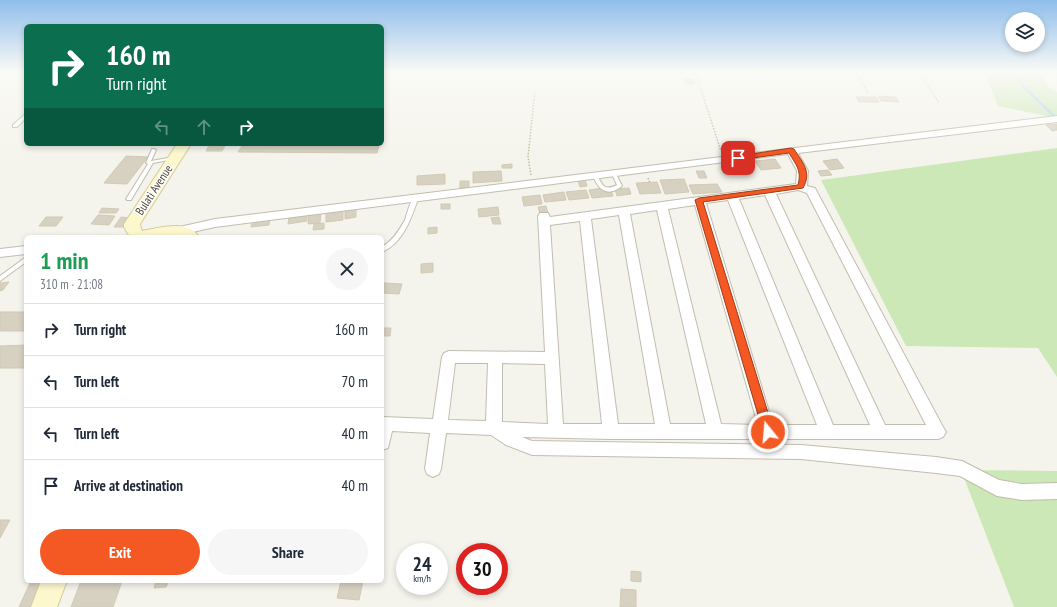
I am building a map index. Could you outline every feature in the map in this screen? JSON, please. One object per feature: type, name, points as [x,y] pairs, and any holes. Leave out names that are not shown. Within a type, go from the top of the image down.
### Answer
[{"type":"street","points":[[162,235],[185,234],[215,223],[1052,120]]},
{"type":"street","name":"Bulati Avenue","points":[[137,235],[132,227],[132,224],[183,146]]},
{"type":"street","points":[[791,151],[803,170],[804,176],[801,187]]},
{"type":"street","points":[[384,424],[494,429],[556,431],[611,432],[938,432],[811,190],[801,187],[586,216],[545,219],[551,358],[556,431]]},
{"type":"street","points":[[769,191],[881,432]]},
{"type":"street","points":[[732,196],[828,432]]},
{"type":"street","points":[[699,200],[768,432]]},
{"type":"street","points":[[662,206],[716,432]]},
{"type":"street","points":[[624,211],[664,432]]},
{"type":"street","points":[[586,216],[611,432]]},
{"type":"street","points":[[0,253],[24,250]]},
{"type":"street","points":[[434,469],[449,357],[551,358]]},
{"type":"street","points":[[494,429],[495,357]]},
{"type":"street","points":[[494,429],[512,440],[532,448],[801,452],[936,465],[962,469],[997,488],[1022,492],[1057,491]]},
{"type":"street","points":[[44,607],[53,583]]},
{"type":"lane","points":[[15,126],[24,118]]},
{"type":"lane","points":[[129,199],[150,164],[148,161],[154,150]]},
{"type":"lane","points":[[150,164],[175,158]]},
{"type":"lane","points":[[595,176],[602,189],[607,190],[620,186],[614,174]]},
{"type":"lane","points":[[384,249],[393,242],[408,220],[415,199]]},
{"type":"lane","points":[[0,279],[24,260]]},
{"type":"path","points":[[532,184],[528,157],[534,99]]},
{"type":"path","points":[[704,99],[712,129],[725,160]]},
{"type":"path","points":[[937,99],[939,103]]},
{"type":"green space","points":[[995,99],[1057,99],[1057,116],[1052,117],[998,106]]},
{"type":"green space","points":[[1057,148],[1057,377],[1038,348],[906,346],[821,180]]},
{"type":"green space","points":[[961,470],[1057,471],[1057,607],[1014,607]]},
{"type":"building","points":[[857,99],[877,99],[879,102],[859,102]]},
{"type":"building","points":[[880,99],[897,99],[899,102],[881,101]]},
{"type":"building","points":[[1057,124],[1057,130],[1052,131],[1046,125]]},
{"type":"building","points":[[209,146],[225,146],[222,151],[206,151]]},
{"type":"building","points":[[242,146],[379,146],[377,153],[238,152]]},
{"type":"building","points":[[126,156],[148,157],[127,184],[104,183]]},
{"type":"building","points":[[775,159],[781,168],[761,170],[755,161]]},
{"type":"building","points":[[837,159],[844,168],[830,170],[823,161]]},
{"type":"building","points":[[512,164],[512,168],[502,168],[502,165]]},
{"type":"building","points":[[828,170],[832,175],[821,176],[818,171]]},
{"type":"building","points":[[501,171],[502,181],[473,183],[473,172]]},
{"type":"building","points":[[696,171],[704,171],[707,178],[699,178]]},
{"type":"building","points":[[445,174],[445,184],[417,185],[417,176]]},
{"type":"building","points":[[684,179],[689,192],[665,194],[660,180]]},
{"type":"building","points":[[585,180],[587,186],[580,187],[578,181]]},
{"type":"building","points":[[460,181],[469,181],[469,187],[460,188]]},
{"type":"building","points":[[657,182],[661,193],[640,194],[636,183]]},
{"type":"building","points":[[717,184],[722,192],[693,194],[689,185]]},
{"type":"building","points":[[610,187],[613,196],[592,198],[589,190]]},
{"type":"building","points":[[629,188],[631,194],[617,196],[615,189]]},
{"type":"building","points":[[586,190],[589,198],[569,200],[566,192]]},
{"type":"building","points":[[564,192],[566,200],[545,202],[543,195]]},
{"type":"building","points":[[540,195],[542,204],[524,206],[522,197]]},
{"type":"building","points":[[441,204],[450,204],[450,209],[441,209]]},
{"type":"building","points":[[546,206],[548,213],[540,214],[538,207]]},
{"type":"building","points":[[498,207],[499,215],[479,217],[478,209]]},
{"type":"building","points":[[102,208],[119,209],[116,213],[99,213]]},
{"type":"building","points":[[343,209],[343,220],[326,222],[326,211]]},
{"type":"building","points":[[356,209],[356,217],[345,219],[345,210]]},
{"type":"building","points":[[321,211],[320,223],[308,224],[309,213]]},
{"type":"building","points":[[307,214],[307,221],[288,224],[289,216]]},
{"type":"building","points":[[98,215],[115,216],[109,225],[91,224]]},
{"type":"building","points":[[46,217],[63,217],[56,226],[39,226]]},
{"type":"building","points":[[121,217],[133,218],[126,227],[114,227]]},
{"type":"building","points":[[499,217],[501,224],[493,224],[491,218]]},
{"type":"building","points":[[270,218],[269,225],[251,227],[253,220]]},
{"type":"building","points":[[324,223],[324,229],[313,230],[314,224]]},
{"type":"building","points":[[437,227],[437,233],[428,234],[428,228]]},
{"type":"building","points":[[433,263],[433,272],[421,273],[421,264]]},
{"type":"building","points":[[9,282],[3,290],[0,291],[0,283]]},
{"type":"building","points":[[384,283],[402,284],[399,294],[384,293]]},
{"type":"building","points":[[0,312],[24,312],[24,331],[0,331]]},
{"type":"building","points":[[384,328],[391,328],[390,336],[384,336]]},
{"type":"building","points":[[24,345],[24,368],[0,368],[0,346]]},
{"type":"building","points":[[0,520],[10,520],[0,538]]},
{"type":"building","points":[[631,571],[641,572],[641,582],[631,581]]},
{"type":"building","points":[[30,583],[56,583],[45,607],[19,607]]},
{"type":"building","points":[[80,583],[121,583],[113,607],[71,607]]},
{"type":"building","points":[[155,583],[168,583],[166,587],[154,588]]},
{"type":"building","points":[[341,583],[363,583],[359,600],[337,598]]},
{"type":"building","points":[[621,589],[636,590],[636,607],[620,607]]},
{"type":"waterway","points":[[1037,99],[1057,119]]},
{"type":"route","points":[[738,158],[791,151],[803,170],[804,176],[801,187],[798,186],[699,200],[768,432]]}]
